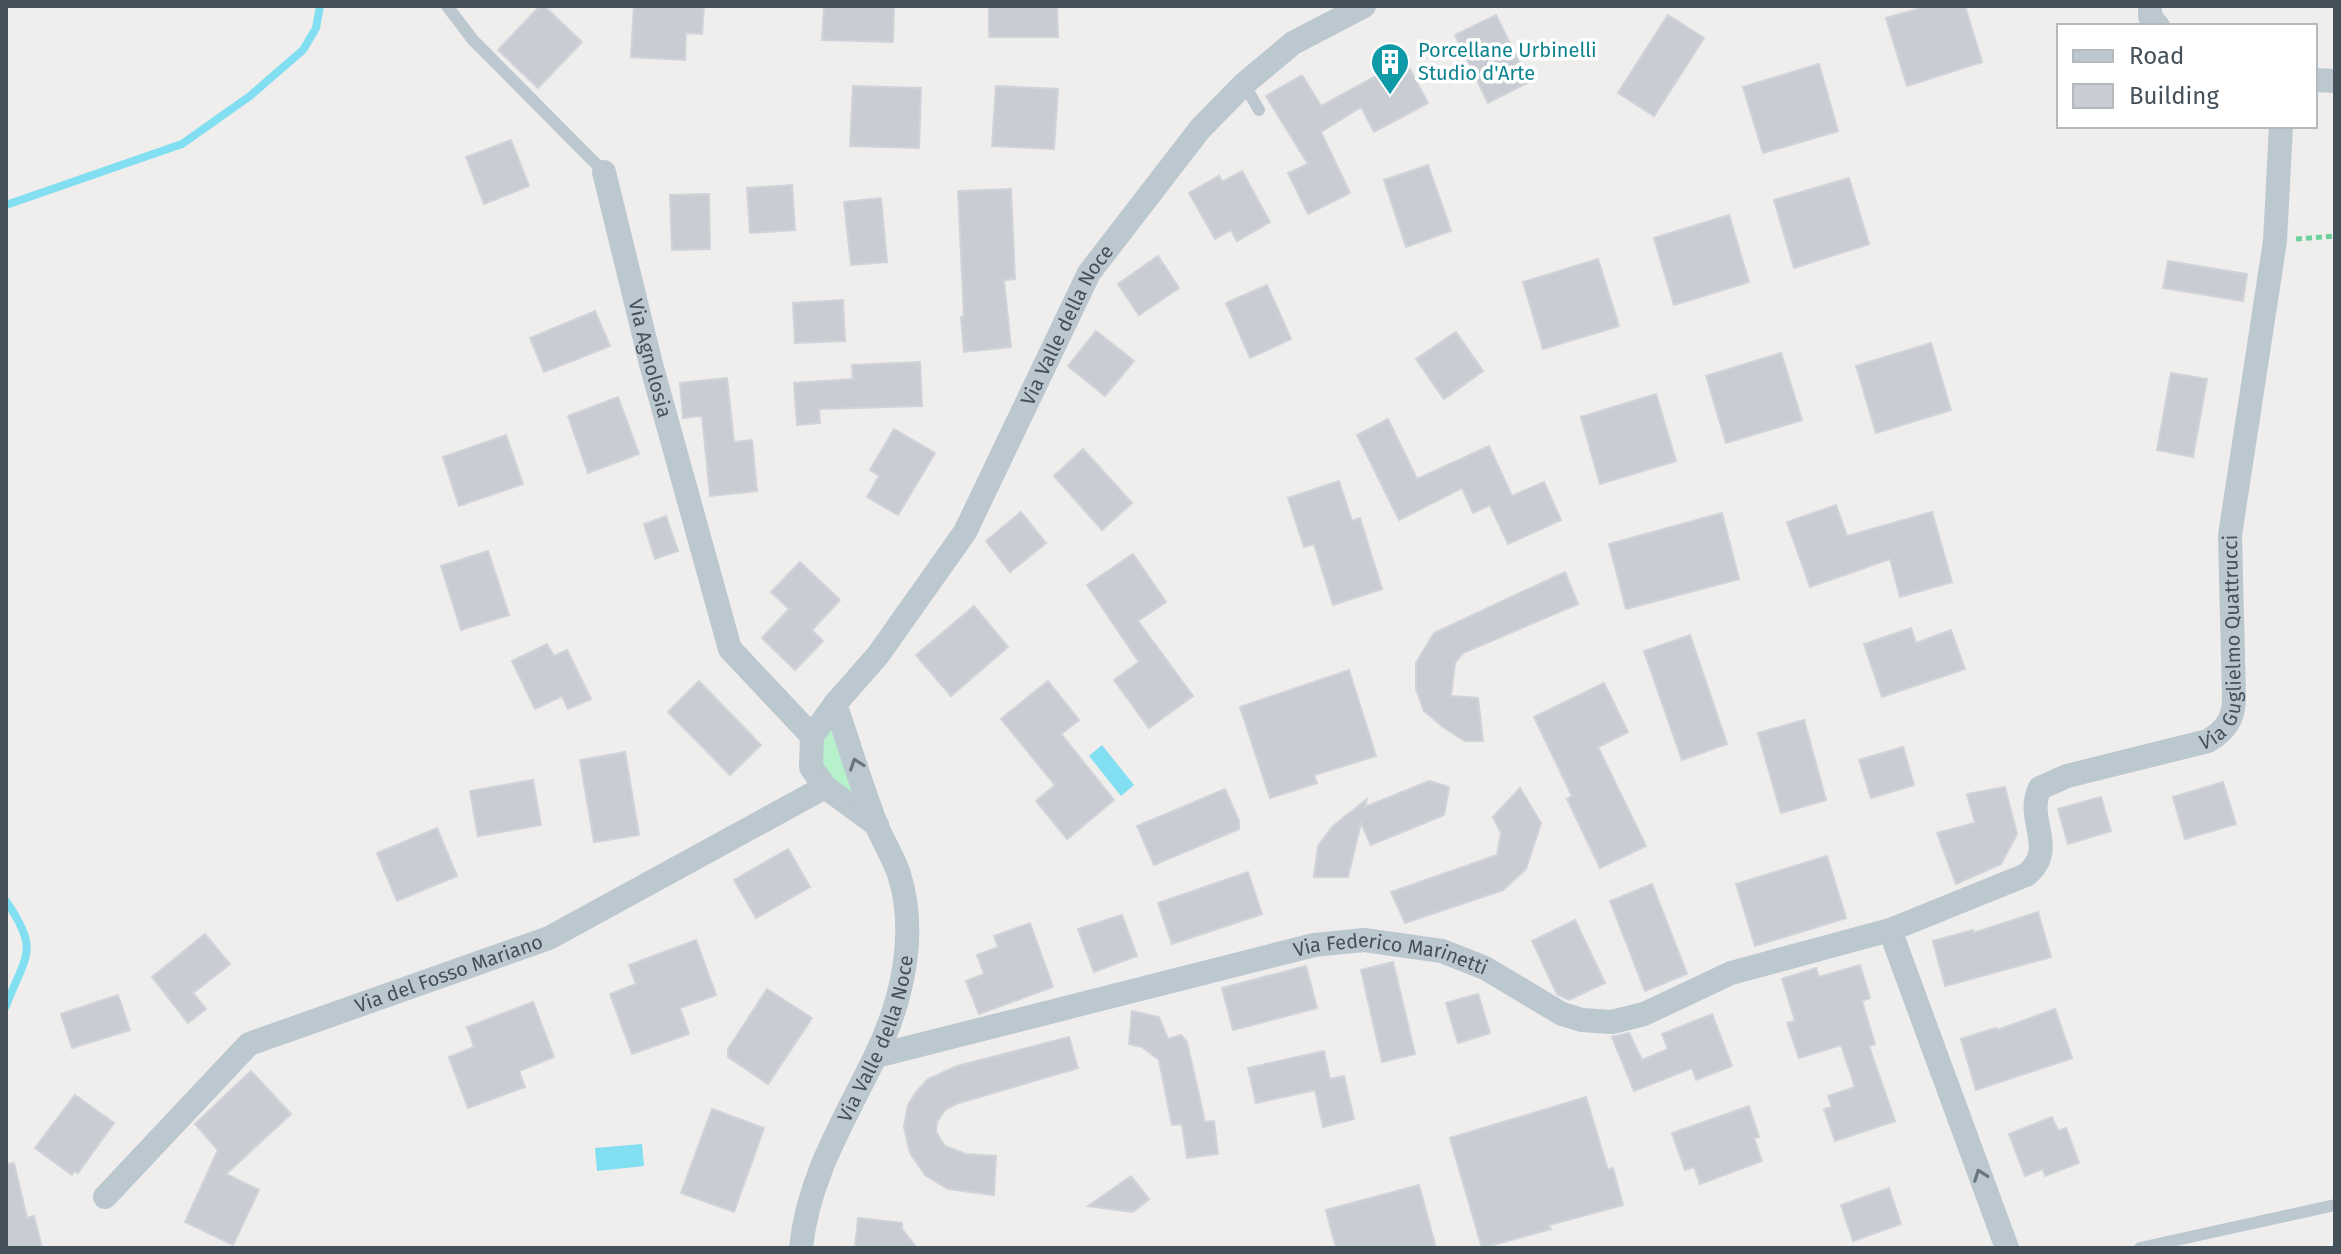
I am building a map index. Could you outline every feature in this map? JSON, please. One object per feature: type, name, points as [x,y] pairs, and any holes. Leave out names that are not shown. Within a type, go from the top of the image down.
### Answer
[{"type":"street","name":"Via Valle della Noce","points":[[812,736],[878,655],[965,532],[1089,273],[1200,129],[1244,84],[1293,43],[1364,6]]},
{"type":"street","points":[[2150,6],[2150,17],[2156,24]]},
{"type":"street","name":"Via Guglielmo Quattrucci","points":[[1890,930],[2017,880],[2035,869],[2042,850],[2036,798],[2040,788],[2047,783],[2208,741],[2230,722],[2234,697],[2230,535],[2275,241],[2281,128]]},
{"type":"street","name":"Via Agnolosia","points":[[604,172],[651,364],[730,649],[812,736]]},
{"type":"street","name":"Via Valle della Noce","points":[[801,1248],[807,1209],[823,1162],[876,1056],[896,1000],[905,961],[907,931],[902,885],[877,825],[835,704]]},
{"type":"street","points":[[812,736],[811,767],[825,787],[877,825]]},
{"type":"street","name":"Via del Fosso Mariano","points":[[105,1197],[249,1044],[549,938],[825,787]]},
{"type":"street","points":[[1890,930],[2007,1248]]},
{"type":"street","name":"Via Federico Marinetti","points":[[876,1056],[1314,945],[1350,940],[1376,941],[1451,954],[1485,968],[1562,1014],[1582,1020],[1612,1022],[1644,1014],[1731,973],[1890,930]]},
{"type":"lane","name":"Via Agnolosia","points":[[447,6],[473,40],[604,172]]},
{"type":"lane","points":[[1244,84],[1259,110]]},
{"type":"lane","points":[[2140,1248],[2335,1205]]},
{"type":"path","points":[[2275,241],[2335,236]]},
{"type":"green space","points":[[833,722],[859,804],[829,777],[820,760],[821,734]]},
{"type":"water","points":[[1102,745],[1134,785],[1121,796],[1089,756]]},
{"type":"water","points":[[642,1144],[644,1166],[597,1171],[595,1148]]},
{"type":"building","points":[[540,6],[544,6],[582,42],[538,88],[498,50]]},
{"type":"building","points":[[634,6],[704,6],[702,34],[686,33],[685,60],[631,57]]},
{"type":"building","points":[[824,6],[894,6],[893,42],[822,40]]},
{"type":"building","points":[[989,6],[1057,6],[1058,37],[989,37]]},
{"type":"building","points":[[1928,6],[1965,6],[1982,62],[1907,86],[1886,18]]},
{"type":"building","points":[[1496,15],[1529,82],[1488,103],[1455,35]]},
{"type":"building","points":[[1668,15],[1704,38],[1654,116],[1618,93]]},
{"type":"building","points":[[1405,60],[1428,103],[1374,132],[1361,107],[1321,132],[1350,193],[1308,214],[1288,173],[1308,164],[1266,96],[1302,75],[1321,106]]},
{"type":"building","points":[[1819,64],[1838,131],[1763,153],[1743,87]]},
{"type":"building","points":[[853,86],[921,88],[919,148],[850,146]]},
{"type":"building","points":[[996,86],[1058,89],[1054,149],[992,146]]},
{"type":"building","points":[[511,140],[529,186],[484,204],[466,157]]},
{"type":"building","points":[[1428,165],[1451,231],[1406,247],[1384,180]]},
{"type":"building","points":[[1242,171],[1270,222],[1237,241],[1231,230],[1215,239],[1189,193],[1219,176],[1222,182]]},
{"type":"building","points":[[1849,178],[1869,244],[1794,268],[1774,200]]},
{"type":"building","points":[[792,185],[795,230],[750,233],[747,188]]},
{"type":"building","points":[[1011,189],[1015,279],[1004,280],[1011,347],[964,352],[958,191]]},
{"type":"building","points":[[709,194],[710,249],[672,250],[670,195]]},
{"type":"building","points":[[881,198],[887,262],[851,265],[844,202]]},
{"type":"building","points":[[1729,215],[1749,282],[1674,305],[1654,238]]},
{"type":"building","points":[[1158,256],[1179,288],[1139,315],[1118,284]]},
{"type":"building","points":[[1598,259],[1619,326],[1543,349],[1523,282]]},
{"type":"building","points":[[2168,261],[2247,274],[2243,301],[2163,288]]},
{"type":"building","points":[[1267,285],[1291,339],[1250,358],[1226,303]]},
{"type":"building","points":[[843,300],[845,341],[795,343],[793,303]]},
{"type":"building","points":[[595,311],[610,346],[544,372],[530,338]]},
{"type":"building","points":[[1096,331],[1134,361],[1105,396],[1068,366]]},
{"type":"building","points":[[1456,332],[1483,371],[1444,399],[1416,359]]},
{"type":"building","points":[[1931,343],[1951,410],[1876,433],[1856,366]]},
{"type":"building","points":[[1781,353],[1802,420],[1726,443],[1706,376]]},
{"type":"building","points":[[920,362],[922,406],[819,409],[820,423],[797,425],[794,383],[853,379],[852,365]]},
{"type":"building","points":[[2171,373],[2207,379],[2193,457],[2157,450]]},
{"type":"building","points":[[727,378],[734,442],[752,440],[757,491],[710,496],[702,416],[683,418],[680,383]]},
{"type":"building","points":[[1656,394],[1676,461],[1600,484],[1581,417]]},
{"type":"building","points":[[618,397],[639,454],[588,473],[568,416]]},
{"type":"building","points":[[1388,419],[1417,479],[1489,446],[1512,496],[1544,482],[1561,520],[1508,544],[1490,505],[1473,513],[1462,488],[1399,520],[1357,435]]},
{"type":"building","points":[[894,429],[935,453],[898,515],[867,497],[879,476],[870,470]]},
{"type":"building","points":[[506,435],[523,484],[459,506],[443,457]]},
{"type":"building","points":[[1083,449],[1132,503],[1102,530],[1054,476]]},
{"type":"building","points":[[1339,481],[1352,521],[1360,518],[1382,589],[1333,605],[1314,544],[1304,547],[1288,498]]},
{"type":"building","points":[[1836,505],[1847,536],[1932,512],[1952,582],[1900,597],[1890,559],[1810,587],[1787,522]]},
{"type":"building","points":[[1021,512],[1046,543],[1010,572],[986,541]]},
{"type":"building","points":[[1722,513],[1739,579],[1626,609],[1609,544]]},
{"type":"building","points":[[666,516],[678,551],[655,559],[644,524]]},
{"type":"building","points":[[488,551],[509,615],[461,630],[441,566]]},
{"type":"building","points":[[1133,554],[1166,602],[1138,621],[1193,696],[1149,728],[1114,680],[1139,662],[1087,585]]},
{"type":"building","points":[[800,562],[840,600],[812,630],[823,641],[795,670],[762,638],[789,609],[771,592]]},
{"type":"building","points":[[1565,572],[1578,604],[1463,653],[1455,663],[1451,696],[1478,698],[1483,741],[1465,741],[1424,711],[1416,689],[1416,663],[1434,633]]},
{"type":"building","points":[[974,606],[1008,647],[951,696],[916,655]]},
{"type":"building","points":[[1911,628],[1916,643],[1951,630],[1965,669],[1882,697],[1864,644]]},
{"type":"building","points":[[1690,635],[1727,744],[1682,760],[1644,651]]},
{"type":"building","points":[[547,644],[554,656],[567,650],[591,699],[568,709],[562,696],[535,709],[512,661]]},
{"type":"building","points":[[1349,670],[1376,756],[1314,775],[1317,783],[1270,798],[1240,707]]},
{"type":"building","points":[[699,681],[761,745],[730,775],[668,712]]},
{"type":"building","points":[[1048,681],[1079,720],[1061,734],[1114,800],[1067,839],[1036,801],[1055,785],[1001,719]]},
{"type":"building","points":[[1604,683],[1628,732],[1598,747],[1646,846],[1600,868],[1567,799],[1572,796],[1534,717]]},
{"type":"building","points":[[1804,720],[1826,800],[1781,813],[1758,733]]},
{"type":"building","points":[[1903,747],[1914,785],[1871,798],[1859,760]]},
{"type":"building","points":[[625,752],[639,835],[594,842],[580,760]]},
{"type":"building","points":[[533,780],[541,825],[478,836],[470,791]]},
{"type":"building","points":[[1429,781],[1449,787],[1444,815],[1371,845],[1361,823],[1348,877],[1314,877],[1318,846],[1332,827],[1367,799],[1365,807]]},
{"type":"building","points":[[2223,782],[2236,824],[2185,839],[2173,797]]},
{"type":"building","points":[[2005,787],[2017,834],[2001,864],[1956,884],[1937,833],[1975,823],[1967,794]]},
{"type":"building","points":[[1520,788],[1541,823],[1526,869],[1503,890],[1405,923],[1391,892],[1497,855],[1501,833],[1493,817]]},
{"type":"building","points":[[1225,789],[1239,821],[1239,829],[1154,865],[1137,826]]},
{"type":"building","points":[[2101,797],[2111,831],[2068,844],[2058,809]]},
{"type":"building","points":[[437,828],[457,876],[397,901],[377,853]]},
{"type":"building","points":[[788,849],[810,887],[756,918],[734,880]]},
{"type":"building","points":[[1827,856],[1846,918],[1755,946],[1736,884]]},
{"type":"building","points":[[1248,872],[1262,914],[1172,944],[1158,903]]},
{"type":"building","points":[[1652,884],[1687,974],[1645,991],[1610,901]]},
{"type":"building","points":[[2038,912],[2051,957],[1945,986],[1933,941],[1973,930],[1973,933]]},
{"type":"building","points":[[1122,915],[1137,956],[1094,972],[1078,929]]},
{"type":"building","points":[[1575,920],[1605,983],[1569,1000],[1557,994],[1532,941]]},
{"type":"building","points":[[1030,923],[1053,987],[979,1014],[966,981],[984,974],[977,955],[998,947],[994,936]]},
{"type":"building","points":[[205,934],[230,964],[193,993],[206,1009],[188,1023],[152,977]]},
{"type":"building","points":[[696,940],[716,995],[680,1008],[689,1034],[632,1054],[610,994],[636,984],[629,965]]},
{"type":"building","points":[[1393,962],[1415,1054],[1382,1062],[1361,970]]},
{"type":"building","points":[[1860,965],[1870,998],[1862,1001],[1875,1044],[1869,1046],[1895,1121],[1835,1141],[1824,1109],[1832,1107],[1828,1096],[1855,1087],[1841,1045],[1799,1058],[1787,1023],[1795,1021],[1782,979],[1816,968],[1819,977]]},
{"type":"building","points":[[1306,966],[1317,1008],[1233,1030],[1222,988]]},
{"type":"building","points":[[767,989],[812,1018],[768,1084],[728,1057],[728,1049]]},
{"type":"building","points":[[1478,994],[1490,1033],[1458,1043],[1446,1003]]},
{"type":"building","points":[[118,995],[130,1030],[72,1048],[61,1014]]},
{"type":"building","points":[[533,1002],[554,1057],[519,1071],[525,1087],[468,1108],[449,1057],[474,1047],[467,1027]]},
{"type":"building","points":[[2055,1009],[2072,1058],[1976,1090],[1961,1039]]},
{"type":"building","points":[[1132,1011],[1159,1017],[1168,1039],[1181,1035],[1187,1042],[1205,1122],[1214,1121],[1218,1154],[1187,1158],[1182,1124],[1172,1125],[1159,1060],[1142,1047],[1129,1044]]},
{"type":"building","points":[[1712,1014],[1732,1066],[1696,1080],[1692,1068],[1634,1091],[1612,1037],[1629,1033],[1642,1060],[1668,1049],[1662,1034]]},
{"type":"building","points":[[1069,1037],[1078,1068],[956,1104],[946,1109],[937,1122],[936,1132],[945,1146],[966,1154],[996,1156],[994,1195],[948,1189],[925,1175],[910,1153],[904,1127],[908,1105],[928,1079],[957,1066]]},
{"type":"building","points":[[1324,1051],[1330,1079],[1344,1076],[1354,1119],[1323,1127],[1315,1090],[1256,1103],[1248,1068]]},
{"type":"building","points":[[251,1071],[291,1114],[226,1174],[259,1190],[233,1245],[185,1222],[218,1150],[195,1124]]},
{"type":"building","points":[[75,1095],[114,1123],[78,1173],[74,1171],[72,1175],[35,1148]]},
{"type":"building","points":[[1586,1097],[1608,1170],[1613,1168],[1623,1205],[1549,1225],[1551,1229],[1482,1248],[1450,1138]]},
{"type":"building","points":[[1749,1106],[1759,1137],[1754,1138],[1762,1161],[1700,1184],[1694,1167],[1685,1170],[1672,1133]]},
{"type":"building","points":[[712,1109],[764,1128],[734,1212],[681,1193]]},
{"type":"building","points":[[2052,1117],[2058,1131],[2066,1128],[2079,1163],[2045,1176],[2043,1169],[2025,1176],[2009,1134]]},
{"type":"building","points":[[14,1163],[27,1218],[34,1216],[42,1248],[6,1248],[6,1164]]},
{"type":"building","points":[[1131,1176],[1149,1199],[1133,1212],[1088,1206]]},
{"type":"building","points":[[1419,1185],[1436,1248],[1336,1248],[1326,1210]]},
{"type":"building","points":[[1889,1188],[1901,1224],[1853,1241],[1841,1205]]},
{"type":"building","points":[[858,1218],[902,1223],[902,1229],[917,1248],[855,1248]]},
{"type":"waterway","points":[[6,205],[182,144],[250,96],[303,50],[316,28],[320,6]]},
{"type":"waterway","points":[[6,901],[17,918],[26,943],[24,964],[6,1006]]},
{"type":"place","name":"Porcellane Urbinelli Studio d'Arte","points":[[1390,96]]}]
